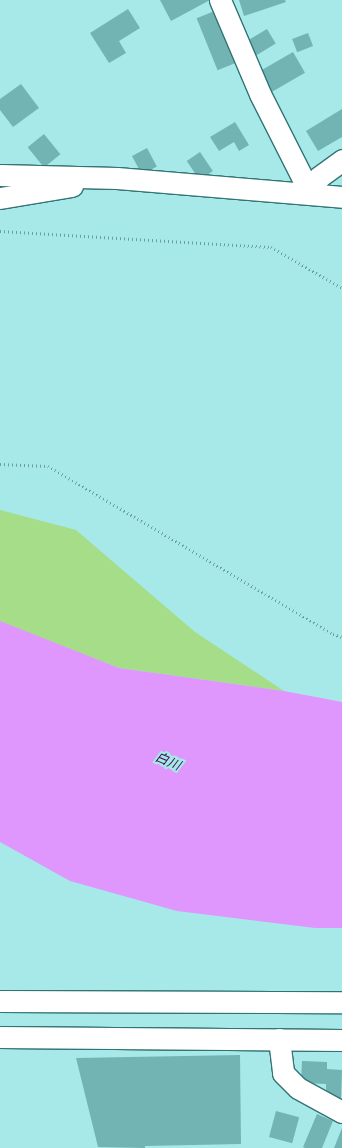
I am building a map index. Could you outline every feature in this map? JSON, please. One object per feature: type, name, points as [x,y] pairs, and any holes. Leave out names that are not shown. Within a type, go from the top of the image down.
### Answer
[{"type":"street","points":[[220,0],[260,94],[310,193]]},
{"type":"street","points":[[310,193],[319,177],[342,160]]},
{"type":"street","points":[[0,175],[117,178],[310,193],[342,198]]},
{"type":"street","points":[[0,198],[117,178]]},
{"type":"street","points":[[0,1001],[342,1002]]},
{"type":"street","points":[[0,1037],[342,1040]]},
{"type":"street","points":[[278,1039],[283,1073],[298,1088],[342,1112]]},
{"type":"path","points":[[0,231],[271,247],[342,288]]},
{"type":"path","points":[[0,464],[48,466],[333,634],[342,637]]},
{"type":"green space","points":[[0,510],[76,530],[195,632],[284,691],[119,668],[3,623],[0,621]]},
{"type":"water","name":"白川","points":[[0,621],[119,668],[284,691],[342,702],[342,928],[315,928],[177,911],[70,881],[0,842]]},
{"type":"building","points":[[160,0],[210,0],[171,21]]},
{"type":"building","points":[[239,0],[285,0],[286,2],[244,16]]},
{"type":"building","points":[[128,9],[140,28],[119,41],[126,53],[109,63],[90,33]]},
{"type":"building","points":[[217,10],[238,62],[218,70],[197,18]]},
{"type":"building","points":[[267,29],[276,44],[256,55],[247,41]]},
{"type":"building","points":[[308,33],[313,46],[297,52],[292,39]]},
{"type":"building","points":[[293,52],[305,73],[271,92],[259,72]]},
{"type":"building","points":[[21,84],[39,108],[13,127],[0,110],[0,99]]},
{"type":"building","points":[[342,109],[342,137],[318,151],[306,131]]},
{"type":"building","points":[[235,122],[249,145],[239,151],[234,142],[219,151],[210,137]]},
{"type":"building","points":[[44,134],[60,154],[44,167],[28,147]]},
{"type":"building","points":[[147,148],[157,167],[142,175],[132,156]]},
{"type":"building","points":[[200,152],[213,171],[200,180],[187,161]]},
{"type":"building","points":[[240,1055],[241,1144],[145,1146],[145,1148],[98,1147],[76,1058]]},
{"type":"building","points":[[302,1061],[327,1062],[327,1069],[342,1070],[341,1100],[326,1099],[326,1084],[301,1083]]},
{"type":"building","points":[[276,1111],[299,1117],[292,1143],[269,1137]]},
{"type":"building","points":[[317,1114],[333,1121],[322,1148],[305,1148],[303,1147]]},
{"type":"building","points":[[342,1128],[342,1148],[334,1148]]}]
